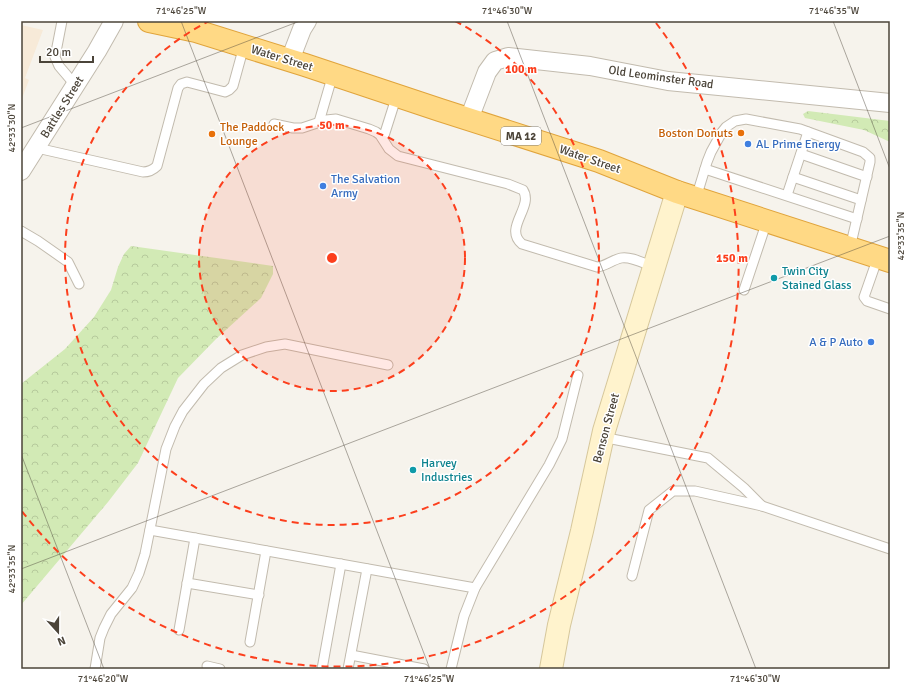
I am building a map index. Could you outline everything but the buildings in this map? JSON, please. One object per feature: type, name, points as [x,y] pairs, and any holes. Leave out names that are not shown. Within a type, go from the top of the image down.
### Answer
[{"type":"highway","name":"Water Street","points":[[149,21],[196,31],[290,60],[599,160],[686,195],[884,259]]},
{"type":"main road","name":"Benson Street","points":[[551,669],[559,625],[602,437],[654,267],[686,195]]},
{"type":"street","name":"Battles Street","points":[[21,171],[76,86],[114,21]]},
{"type":"street","points":[[290,60],[302,29],[307,21]]},
{"type":"street","name":"Old Leominster Road","points":[[469,119],[487,72],[495,61],[508,57],[590,66],[668,81],[890,103]]},
{"type":"lane","points":[[62,21],[55,57],[59,66],[76,86]]},
{"type":"lane","points":[[37,148],[143,172],[153,170],[157,166],[178,88],[181,84],[187,82],[225,92],[229,90],[233,86],[244,46]]},
{"type":"lane","points":[[318,122],[333,74]]},
{"type":"lane","points":[[383,139],[397,95]]},
{"type":"lane","points":[[274,124],[293,128],[302,128],[318,122],[336,119],[369,129],[380,136],[389,149],[398,156],[508,184],[523,190],[526,199],[515,230],[517,238],[522,244],[597,267],[624,258],[654,267]]},
{"type":"lane","points":[[686,195],[705,169],[722,132],[726,127],[735,121],[746,119],[786,126],[808,132],[869,155],[870,162],[867,177],[850,248]]},
{"type":"lane","points":[[787,195],[808,132]]},
{"type":"lane","points":[[801,154],[867,177]]},
{"type":"lane","points":[[705,169],[857,219]]},
{"type":"lane","points":[[793,177],[861,200]]},
{"type":"lane","points":[[744,290],[767,221]]},
{"type":"lane","points":[[21,232],[38,241],[68,262],[79,284]]},
{"type":"lane","points":[[884,259],[864,296],[867,302],[890,309]]},
{"type":"lane","points":[[95,669],[100,638],[104,628],[111,614],[132,588],[139,573],[145,554],[166,450],[175,426],[183,411],[204,384],[221,368],[242,356],[266,347],[285,344],[388,365]]},
{"type":"lane","points":[[451,669],[464,616],[476,588],[562,439],[578,374]]},
{"type":"lane","points":[[602,437],[708,458],[744,488],[762,506]]},
{"type":"lane","points":[[632,576],[649,510],[673,492],[696,491],[762,506],[890,549]]},
{"type":"lane","points":[[150,530],[476,588]]},
{"type":"lane","points":[[179,630],[195,538]]},
{"type":"lane","points":[[250,642],[266,551]]},
{"type":"lane","points":[[322,669],[341,564]]},
{"type":"lane","points":[[348,669],[367,568]]},
{"type":"lane","points":[[187,583],[258,595]]},
{"type":"lane","points":[[351,655],[424,669]]},
{"type":"lane","points":[[206,666],[220,669]]},
{"type":"shaded area","points":[[21,25],[43,30],[25,78],[29,80],[21,101]]},
{"type":"green space","points":[[808,111],[890,121],[890,142],[864,130],[805,118],[803,114]]},
{"type":"green space","points":[[131,246],[273,266],[273,274],[261,298],[216,339],[178,378],[138,463],[108,502],[21,605],[21,384],[65,349],[94,317],[111,290],[118,267],[124,254]]},
{"type":"place","name":"Boston Donuts","points":[[741,133]]},
{"type":"place","name":"The Paddock Lounge","points":[[212,134]]},
{"type":"place","name":"AL Prime Energy","points":[[748,144]]},
{"type":"place","name":"The Salvation Army","points":[[323,186]]},
{"type":"place","name":"Twin City Stained Glass","points":[[774,278]]},
{"type":"place","name":"A & P Auto","points":[[871,342]]},
{"type":"place","name":"Harvey Industries","points":[[413,470]]}]
